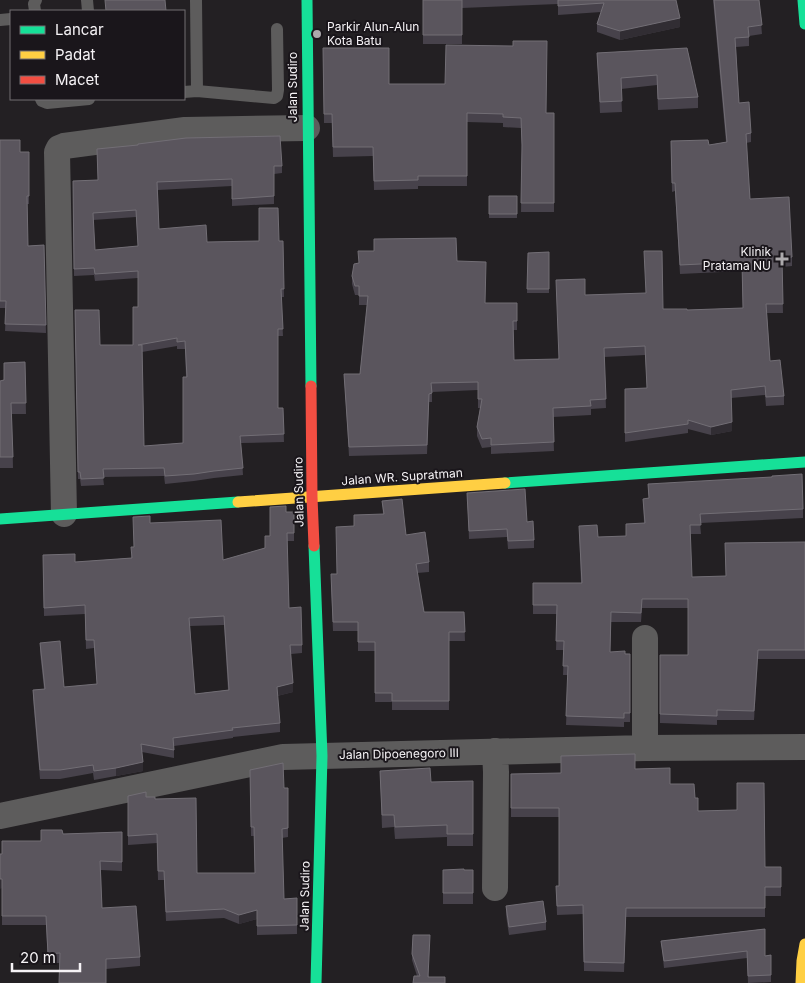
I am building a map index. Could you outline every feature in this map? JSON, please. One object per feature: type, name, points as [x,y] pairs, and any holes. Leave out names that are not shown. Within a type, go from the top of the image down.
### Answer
[{"type":"street","name":"Jalan Sudiro","points":[[307,0],[312,497],[322,756],[316,983]]},
{"type":"street","points":[[803,0],[805,24]]},
{"type":"street","points":[[64,514],[56,152],[64,146],[184,130],[307,128]]},
{"type":"street","name":"Jalan WR. Supratman","points":[[0,519],[805,462]]},
{"type":"street","points":[[646,638],[646,748]]},
{"type":"street","name":"Jalan Dipoenegoro III","points":[[0,816],[283,757],[646,748],[805,747]]},
{"type":"street","points":[[494,752],[496,772],[495,888]]},
{"type":"street","points":[[801,983],[805,944]]},
{"type":"lane","points":[[196,0],[198,91]]},
{"type":"lane","points":[[185,92],[198,91],[274,98],[277,96],[277,30]]},
{"type":"lane","points":[[42,100],[46,103],[78,100]]},
{"type":"building","points":[[105,0],[165,0],[166,10],[106,10]]},
{"type":"building","points":[[423,0],[462,0],[462,35],[423,35]]},
{"type":"building","points":[[558,0],[676,0],[680,18],[620,31],[597,24],[604,3],[558,6]]},
{"type":"building","points":[[714,0],[759,0],[762,25],[748,27],[749,37],[735,38],[739,103],[749,102],[751,133],[746,134],[750,199],[789,197],[792,257],[782,258],[783,304],[766,304],[770,361],[780,360],[784,396],[766,397],[765,386],[731,390],[732,422],[711,427],[688,420],[688,424],[625,433],[625,389],[647,388],[645,346],[604,348],[606,399],[590,400],[591,406],[553,408],[554,442],[491,445],[491,438],[482,439],[477,427],[482,399],[478,399],[478,382],[431,383],[432,393],[429,394],[427,445],[349,447],[344,374],[360,374],[368,296],[359,296],[359,286],[355,286],[352,276],[354,264],[359,263],[358,251],[374,251],[374,239],[456,238],[457,261],[486,262],[485,303],[517,303],[517,321],[513,321],[514,360],[559,359],[556,280],[585,279],[585,295],[646,293],[644,251],[662,251],[663,309],[743,308],[742,262],[680,265],[675,183],[672,183],[671,141],[708,140],[709,145],[727,142]]},
{"type":"building","points":[[513,41],[547,41],[546,113],[554,113],[554,203],[521,203],[521,118],[503,117],[503,114],[467,113],[467,176],[418,176],[418,180],[374,181],[373,147],[333,147],[332,114],[324,114],[323,48],[389,48],[389,84],[445,84],[446,45],[513,46]]},
{"type":"building","points":[[687,48],[698,97],[658,99],[657,75],[621,78],[622,101],[600,102],[597,53]]},
{"type":"building","points":[[280,136],[282,166],[274,166],[274,196],[232,199],[232,179],[157,182],[159,229],[206,225],[207,242],[259,241],[259,208],[278,208],[279,241],[283,241],[284,289],[281,289],[283,329],[278,329],[278,408],[283,408],[284,434],[240,436],[243,468],[165,476],[164,468],[103,469],[104,478],[81,479],[80,472],[78,472],[75,310],[99,310],[100,345],[133,345],[133,307],[138,307],[138,271],[95,274],[94,268],[74,269],[73,181],[98,180],[97,149],[186,138]],"holes":[[[136,210],[138,246],[95,250],[93,213]],[[177,338],[177,342],[185,341],[187,377],[183,377],[183,443],[144,446],[142,345],[138,345]]]},
{"type":"building","points":[[0,140],[20,140],[20,152],[29,152],[29,196],[27,196],[28,246],[44,245],[46,325],[5,324],[6,301],[0,301]]},
{"type":"building","points":[[489,196],[517,196],[517,214],[489,214]]},
{"type":"building","points":[[549,252],[549,289],[527,289],[528,253]]},
{"type":"building","points":[[25,362],[26,403],[11,403],[13,457],[0,457],[0,381],[4,380],[4,363]]},
{"type":"building","points":[[802,474],[803,509],[700,514],[701,525],[690,525],[692,577],[726,576],[725,543],[805,542],[805,650],[758,650],[754,711],[717,710],[717,716],[660,714],[660,655],[688,655],[688,599],[642,599],[641,613],[611,612],[610,652],[625,651],[625,654],[630,654],[630,713],[624,713],[624,718],[566,716],[568,666],[563,666],[564,641],[556,641],[557,605],[533,605],[533,583],[582,583],[579,526],[597,525],[598,537],[626,536],[626,524],[645,523],[643,499],[649,498],[648,484]]},
{"type":"building","points":[[525,489],[527,522],[533,521],[534,540],[508,541],[507,529],[469,531],[467,493]]},
{"type":"building","points":[[402,499],[406,535],[425,532],[429,562],[416,564],[424,612],[464,612],[465,632],[449,632],[449,701],[392,701],[392,693],[375,693],[375,642],[358,642],[358,622],[333,622],[331,574],[337,574],[336,527],[354,526],[354,515],[384,514],[382,501]]},
{"type":"building","points":[[286,506],[286,512],[294,512],[294,533],[287,533],[289,608],[301,607],[302,645],[290,645],[293,683],[277,687],[280,723],[232,728],[233,730],[173,738],[174,750],[141,744],[143,762],[116,768],[94,771],[93,765],[60,770],[40,770],[33,690],[45,689],[40,643],[60,641],[64,687],[97,684],[94,640],[86,640],[85,605],[44,608],[43,555],[75,554],[75,562],[132,558],[131,547],[134,547],[133,517],[150,516],[150,523],[221,520],[223,560],[265,548],[265,536],[270,536],[270,507]],"holes":[[[224,616],[229,690],[195,694],[189,618]]]},
{"type":"building","points":[[635,754],[635,769],[670,768],[670,784],[694,784],[695,798],[698,798],[698,811],[737,810],[737,783],[764,783],[765,867],[781,867],[781,887],[765,887],[765,908],[626,908],[624,963],[584,962],[583,905],[557,906],[556,886],[559,886],[559,808],[511,808],[511,774],[561,773],[561,756]]},
{"type":"building","points":[[283,763],[284,788],[288,788],[288,828],[282,829],[284,899],[297,898],[297,925],[257,926],[257,910],[239,915],[224,909],[166,912],[164,871],[158,871],[157,834],[128,836],[128,796],[146,792],[146,797],[155,797],[155,799],[196,798],[197,873],[255,873],[254,827],[251,827],[250,770]]},
{"type":"building","points":[[430,768],[431,782],[473,781],[473,834],[447,834],[447,825],[395,827],[394,815],[382,815],[380,771]]},
{"type":"building","points":[[41,830],[62,830],[63,834],[122,832],[122,862],[100,861],[102,908],[136,906],[140,957],[106,959],[106,983],[59,983],[60,953],[48,954],[46,916],[2,916],[0,854],[2,854],[2,841],[41,841]]},
{"type":"building","points":[[443,870],[473,870],[473,893],[443,893]]},
{"type":"building","points":[[543,901],[546,922],[509,927],[506,906]]},
{"type":"building","points":[[765,929],[765,956],[771,955],[771,975],[748,976],[747,951],[664,961],[661,941]]},
{"type":"building","points":[[413,935],[430,935],[428,977],[445,977],[445,983],[413,983],[414,976],[420,976],[412,954]]},
{"type":"traffic: fast","points":[[307,0],[311,386]]},
{"type":"traffic: fast","points":[[803,0],[805,24]]},
{"type":"traffic: fast","points":[[505,483],[805,462]]},
{"type":"traffic: fast","points":[[0,519],[238,502]]},
{"type":"traffic: fast","points":[[314,546],[322,756],[316,983]]},
{"type":"traffic: slow","points":[[238,502],[505,483]]},
{"type":"traffic: slow","points":[[801,983],[805,944]]},
{"type":"traffic: jam","points":[[311,386],[314,546]]},
{"type":"place","name":"Parkir Alun-Alun Kota Batu","points":[[317,34]]},
{"type":"place","name":"Klinik Pratama NU","points":[[782,259]]}]
